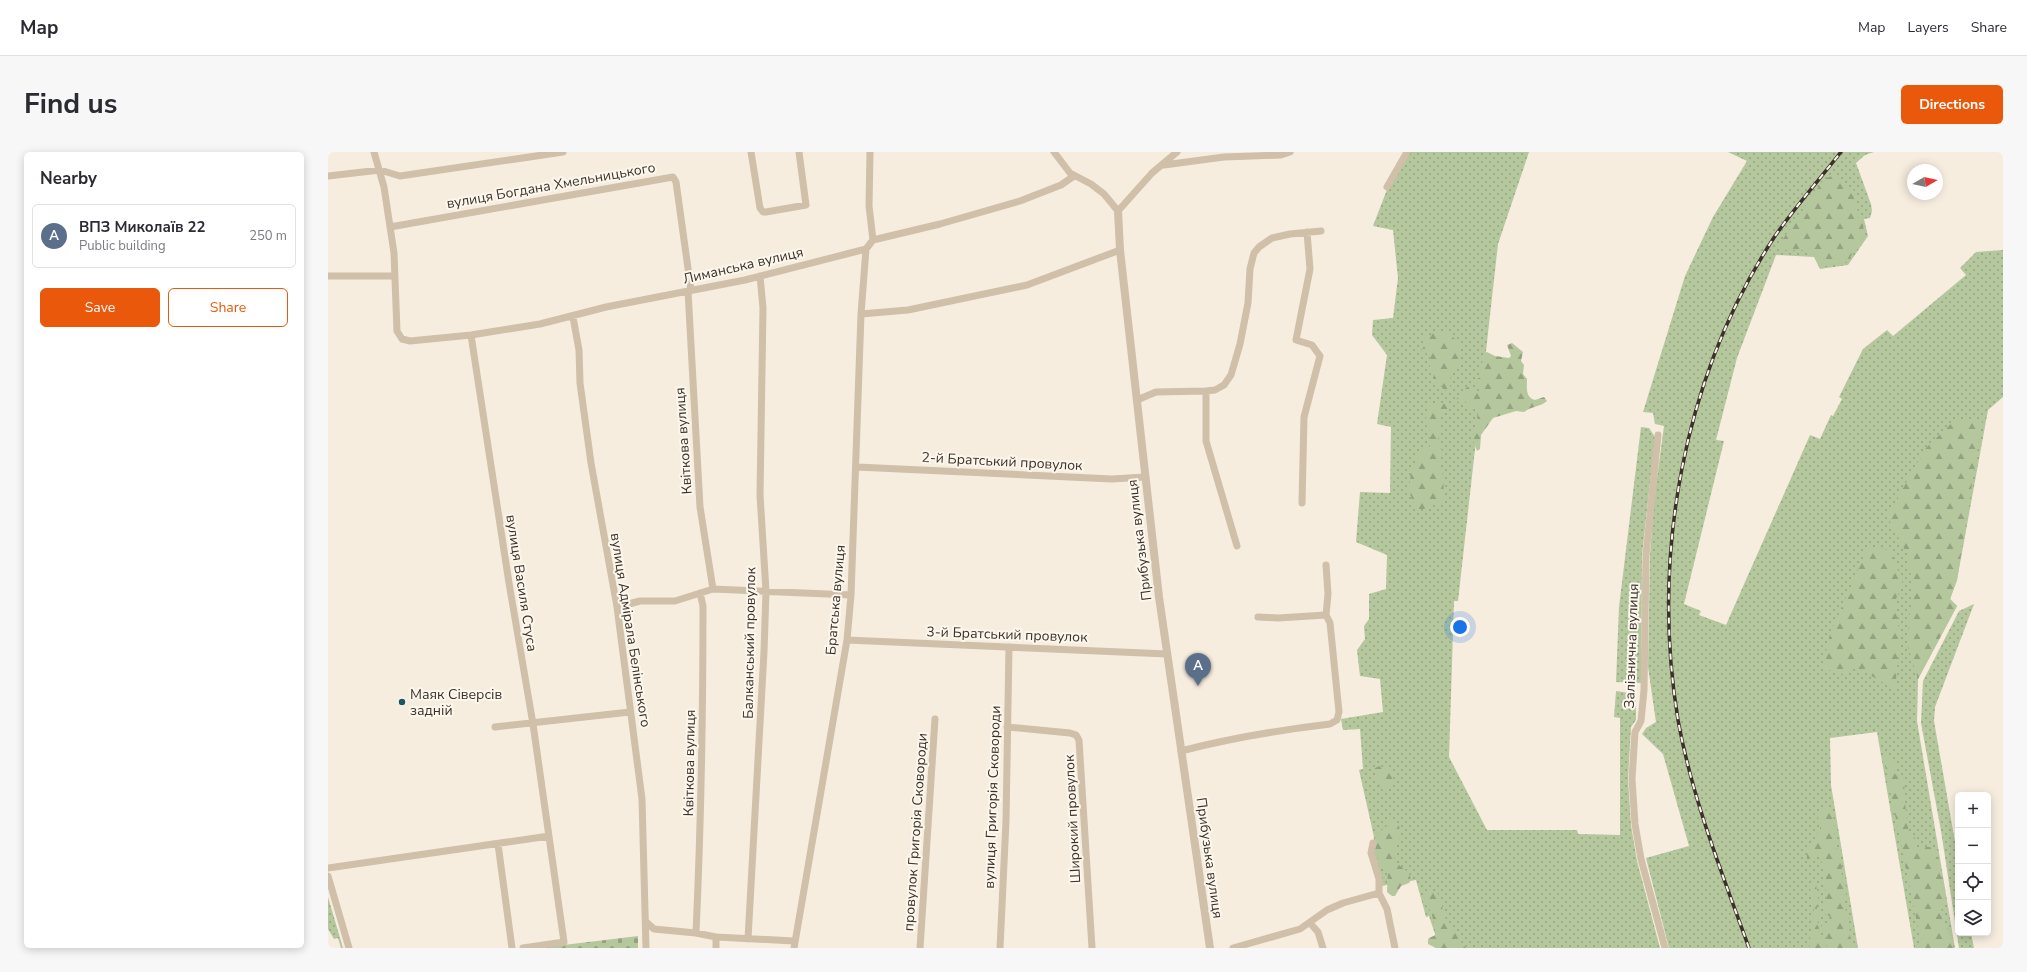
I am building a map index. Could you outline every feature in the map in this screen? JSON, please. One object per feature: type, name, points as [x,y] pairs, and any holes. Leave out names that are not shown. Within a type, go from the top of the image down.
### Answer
[{"type":"street","points":[[328,276],[394,276],[390,227],[380,170],[374,152]]},
{"type":"street","points":[[328,176],[380,170],[400,176],[563,152]]},
{"type":"street","points":[[750,152],[760,208],[763,212],[766,212],[806,205],[799,152]]},
{"type":"street","points":[[870,152],[869,206],[873,240]]},
{"type":"street","points":[[1054,152],[1074,176],[1091,184],[1104,194],[1118,211],[1152,173],[1164,165],[1177,152]]},
{"type":"street","points":[[1164,165],[1224,157],[1280,155],[1290,152]]},
{"type":"street","points":[[1387,187],[1407,152]]},
{"type":"street","points":[[866,250],[873,240],[940,224],[1020,201],[1061,185],[1074,176]]},
{"type":"street","name":"вулиця Богдана Хмельницького","points":[[390,227],[673,177],[676,182],[689,291]]},
{"type":"street","name":"Прибузька вулиця","points":[[1118,211],[1120,250],[1145,477],[1167,654],[1210,948]]},
{"type":"street","points":[[1137,400],[1156,392],[1206,391],[1222,387],[1231,375],[1240,344],[1248,303],[1251,264],[1254,253],[1259,246],[1272,238],[1321,231]]},
{"type":"street","points":[[1302,503],[1304,417],[1320,356],[1312,345],[1296,340],[1310,269],[1307,232]]},
{"type":"street","name":"Лиманська вулиця","points":[[394,276],[398,331],[399,336],[405,340],[471,335],[573,317],[606,308],[760,276],[866,250]]},
{"type":"street","name":"Братська вулиця","points":[[794,944],[846,640],[851,595],[857,467],[861,314],[866,250]]},
{"type":"street","points":[[861,314],[908,310],[1026,285],[1120,250]]},
{"type":"street","name":"Балканський провулок","points":[[748,939],[766,590],[760,494],[763,308],[760,276]]},
{"type":"street","name":"Квіткова вулиця","points":[[689,291],[700,507],[713,589]]},
{"type":"street","name":"вулиця Адмірала Белінського","points":[[573,317],[579,350],[580,383],[591,463],[617,607],[642,799],[646,948]]},
{"type":"street","name":"вулиця Василя Стуса","points":[[471,335],[508,583],[532,724],[564,942],[523,948]]},
{"type":"street","points":[[1206,391],[1206,441],[1237,546]]},
{"type":"street","name":"Залізнична вулиця","points":[[1658,435],[1646,555],[1644,690],[1641,721],[1635,732],[1632,779],[1635,824],[1640,852],[1665,948]]},
{"type":"street","name":"2-й Братський провулок","points":[[857,467],[1112,479],[1145,477]]},
{"type":"street","points":[[1181,751],[1207,744],[1271,732],[1330,724],[1337,720],[1339,712],[1330,623],[1326,615],[1328,594],[1326,565]]},
{"type":"street","points":[[617,607],[640,601],[675,601],[713,589],[766,590],[851,595]]},
{"type":"street","name":"Квіткова вулиця","points":[[696,933],[702,809],[703,606],[700,593]]},
{"type":"street","points":[[1258,617],[1278,618],[1326,615]]},
{"type":"street","name":"3-й Братський провулок","points":[[846,640],[1167,654]]},
{"type":"street","name":"вулиця Григорія Сковороди","points":[[1000,948],[1006,821],[1009,647]]},
{"type":"street","points":[[495,727],[630,712]]},
{"type":"street","name":"провулок Григорія Сковороди","points":[[920,948],[935,719]]},
{"type":"street","name":"Широкий провулок","points":[[1007,727],[1070,733],[1076,735],[1080,740],[1092,948]]},
{"type":"street","points":[[328,868],[549,836]]},
{"type":"street","points":[[1373,843],[1372,854],[1379,879],[1379,893],[1388,912],[1395,948]]},
{"type":"street","points":[[498,844],[512,948]]},
{"type":"street","points":[[328,876],[349,948]]},
{"type":"street","points":[[1233,948],[1294,930],[1310,923],[1315,917],[1327,910],[1343,903],[1379,893]]},
{"type":"street","points":[[646,922],[654,929],[696,933],[716,938],[748,939],[794,944]]},
{"type":"street","points":[[1310,923],[1318,932],[1323,948]]},
{"type":"street","points":[[716,938],[716,948]]},
{"type":"green space","points":[[1409,152],[1529,152],[1498,244],[1458,601],[1454,601],[1449,757],[1487,830],[1577,830],[1578,834],[1620,835],[1620,718],[1614,717],[1616,691],[1629,693],[1633,696],[1636,701],[1636,720],[1631,727],[1628,779],[1631,825],[1637,861],[1660,948],[1435,948],[1433,938],[1436,937],[1429,916],[1426,917],[1416,880],[1381,886],[1373,855],[1374,837],[1359,770],[1363,769],[1360,729],[1343,730],[1341,719],[1383,712],[1380,679],[1360,676],[1357,650],[1365,639],[1364,626],[1369,619],[1369,594],[1386,589],[1387,555],[1356,542],[1360,492],[1390,493],[1391,427],[1377,424],[1387,355],[1372,335],[1373,320],[1393,318],[1398,278],[1393,230],[1373,226],[1388,187]]},
{"type":"green space","points":[[1728,152],[1840,152],[1782,225],[1739,297],[1711,362],[1690,429],[1676,498],[1669,569],[1670,639],[1676,709],[1696,800],[1748,948],[1669,948],[1646,858],[1689,846],[1663,754],[1642,734],[1646,728],[1656,722],[1648,667],[1650,555],[1654,501],[1664,426],[1655,424],[1653,413],[1643,412],[1685,276],[1713,217],[1747,161]]},
{"type":"green space","points":[[1842,152],[1874,152],[1865,155],[1856,163],[1871,204],[1872,211],[1870,218],[1864,219],[1868,236],[1848,265],[1820,269],[1814,257],[1776,255],[1737,358],[1716,440],[1724,441],[1684,604],[1701,611],[1699,615],[1726,625],[1810,435],[1820,439],[1831,415],[1833,416],[1842,399],[1839,397],[1863,349],[1887,330],[1893,336],[1966,275],[1960,268],[1976,252],[2003,250],[2003,397],[1988,410],[1957,580],[1950,599],[1957,606],[1918,679],[1917,721],[1955,948],[1914,948],[1877,732],[1830,738],[1831,785],[1858,948],[1750,948],[1709,836],[1692,778],[1679,720],[1671,658],[1669,595],[1673,532],[1682,469],[1697,407],[1718,347],[1744,290],[1776,236]]},
{"type":"green space","points":[[1832,176],[1837,177],[1856,192],[1858,217],[1863,222],[1864,236],[1847,262],[1821,267],[1814,255],[1802,250],[1783,250],[1779,245],[1824,179]]},
{"type":"green space","points":[[1439,331],[1446,333],[1455,340],[1460,348],[1461,354],[1459,366],[1451,376],[1450,388],[1447,391],[1443,389],[1441,384],[1433,381],[1434,374],[1430,367],[1431,356],[1427,353],[1423,354],[1421,351],[1425,345],[1424,338]]},
{"type":"green space","points":[[1512,343],[1523,352],[1521,361],[1524,365],[1523,374],[1527,379],[1528,394],[1532,399],[1535,400],[1544,397],[1547,401],[1524,412],[1516,411],[1493,418],[1481,435],[1480,449],[1477,451],[1472,438],[1477,423],[1478,408],[1471,410],[1465,401],[1457,402],[1456,400],[1461,392],[1469,386],[1477,392],[1481,390],[1482,387],[1475,380],[1481,377],[1481,366],[1485,353],[1487,352],[1495,356],[1509,358],[1511,356],[1507,345]]},
{"type":"green space","points":[[1434,403],[1446,404],[1449,407],[1439,415],[1440,424],[1438,440],[1442,451],[1438,459],[1443,476],[1443,499],[1442,505],[1431,504],[1424,509],[1417,509],[1409,490],[1411,471],[1417,460],[1418,453],[1421,450],[1430,448],[1430,431],[1424,421],[1429,414],[1429,406]]},
{"type":"green space","points":[[1955,420],[1982,421],[1957,580],[1950,599],[1957,606],[1918,679],[1907,643],[1913,587],[1907,554],[1887,516],[1926,448]]},
{"type":"green space","points":[[1641,427],[1649,428],[1655,437],[1642,555],[1641,683],[1616,682],[1619,607]]},
{"type":"green space","points":[[1868,547],[1890,550],[1903,584],[1895,601],[1900,640],[1895,689],[1857,668],[1842,674],[1822,668],[1830,634]]},
{"type":"green space","points":[[1974,604],[1935,707],[1934,721],[1955,842],[1955,922],[1941,831],[1921,723],[1923,681],[1959,611]]},
{"type":"green space","points":[[1883,755],[1896,763],[1895,774],[1904,779],[1905,806],[1909,832],[1914,835],[1917,847],[1934,847],[1939,862],[1946,900],[1941,909],[1945,917],[1942,921],[1952,935],[1953,948],[1921,948],[1920,940],[1923,933],[1918,928]]},
{"type":"green space","points":[[1380,766],[1390,770],[1394,782],[1392,787],[1384,791],[1378,784],[1375,774],[1375,768]]},
{"type":"green space","points":[[1824,805],[1834,818],[1835,842],[1840,853],[1842,876],[1847,888],[1844,906],[1849,920],[1851,948],[1829,948],[1826,931],[1821,927],[1825,922],[1828,925],[1833,924],[1831,917],[1825,914],[1825,904],[1828,902],[1826,896],[1824,867],[1818,856],[1813,862],[1807,859],[1807,852],[1813,845],[1817,844],[1817,835],[1822,824],[1818,818],[1819,812]]},
{"type":"green space","points":[[1390,820],[1397,822],[1400,832],[1395,852],[1395,862],[1409,873],[1411,880],[1409,883],[1401,886],[1395,896],[1392,896],[1387,892],[1388,870],[1379,861],[1374,852],[1377,834],[1386,827]]},
{"type":"green space","points":[[1811,885],[1816,885],[1818,895],[1817,909],[1820,916],[1817,924],[1819,928],[1818,936],[1826,944],[1827,948],[1810,948],[1814,910],[1810,890]]},
{"type":"green space","points":[[1432,891],[1436,892],[1440,896],[1447,922],[1460,936],[1460,943],[1466,948],[1436,948],[1428,944],[1428,939],[1436,934],[1431,912],[1423,901],[1423,896],[1424,893]]},
{"type":"green space","points":[[328,897],[343,948],[341,948],[338,938],[334,939],[328,929]]},
{"type":"green space","points":[[638,936],[638,948],[539,948]]},
{"type":"green space","points":[[1957,936],[1972,936],[1974,948],[1959,948]]},
{"type":"railway","points":[[1749,948],[1699,807],[1678,720],[1671,658],[1669,595],[1673,532],[1682,469],[1697,407],[1717,348],[1743,290],[1775,236],[1841,152]]},
{"type":"place","name":"ВПЗ Миколаїв 22","points":[[1198,686]]},
{"type":"place","name":"Маяк Сіверсів задній","points":[[402,702]]}]
